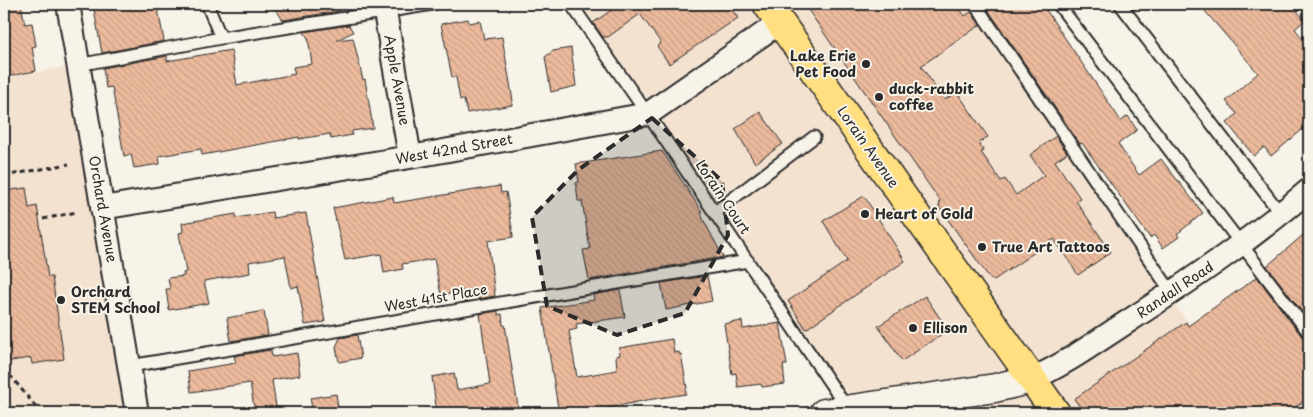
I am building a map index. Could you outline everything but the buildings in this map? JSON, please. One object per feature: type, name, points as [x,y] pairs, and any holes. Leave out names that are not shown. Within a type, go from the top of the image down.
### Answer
[{"type":"main road","name":"Lorain Avenue","points":[[773,13],[1056,413]]},
{"type":"street","name":"Orchard Avenue","points":[[68,4],[137,413]]},
{"type":"street","name":"Apple Avenue","points":[[383,8],[410,157]]},
{"type":"street","name":"West 42nd Street","points":[[102,208],[410,157],[648,114],[773,13]]},
{"type":"street","name":"Randall Road","points":[[1032,379],[1057,368],[1172,293],[1242,244],[1309,190]]},
{"type":"street","points":[[837,412],[995,388],[1032,379]]},
{"type":"lane","points":[[207,4],[221,38]]},
{"type":"lane","points":[[78,65],[383,8],[433,4]]},
{"type":"lane","name":"Lorain Court","points":[[571,4],[748,261],[837,412]]},
{"type":"lane","points":[[975,4],[1172,293]]},
{"type":"lane","points":[[1058,4],[1309,333]]},
{"type":"lane","points":[[1120,4],[1281,214]]},
{"type":"lane","points":[[715,212],[814,137]]},
{"type":"lane","name":"West 41st Place","points":[[130,366],[748,261]]},
{"type":"path","points":[[4,176],[69,164]]},
{"type":"path","points":[[43,219],[77,212]]},
{"type":"path","points":[[4,368],[41,413]]},
{"type":"highlighted area","points":[[652,118],[722,181],[728,235],[685,313],[617,335],[547,306],[532,217],[578,170]]},
{"type":"shaded area","points":[[571,4],[975,4],[1168,296],[1221,365],[1296,315],[1309,333],[1309,413],[824,413],[848,409]]},
{"type":"shaded area","name":"Orchard STEM School","points":[[78,65],[137,413],[4,413],[4,78]]},
{"type":"place","name":"Lake Erie Pet Food","points":[[866,64]]},
{"type":"place","name":"duck-rabbit coffee","points":[[879,97]]},
{"type":"place","name":"Heart of Gold","points":[[865,214]]},
{"type":"place","name":"True Art Tattoos","points":[[982,247]]},
{"type":"place","name":"Orchard STEM School","points":[[61,300]]},
{"type":"place","name":"Ellison","points":[[913,328]]}]
